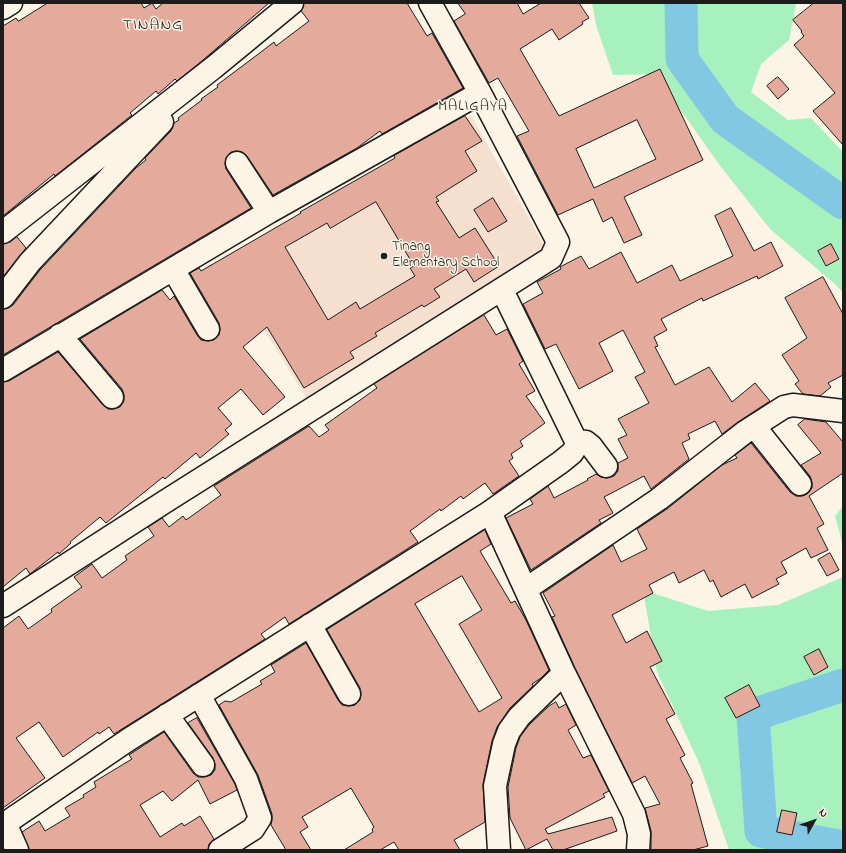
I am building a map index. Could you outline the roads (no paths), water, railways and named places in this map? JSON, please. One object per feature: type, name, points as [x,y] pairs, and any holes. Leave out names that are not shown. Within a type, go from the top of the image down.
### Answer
[{"type":"street","points":[[3,8],[11,3]]},
{"type":"street","points":[[3,232],[213,68],[292,3]]},
{"type":"street","points":[[3,606],[166,501],[502,290],[550,258],[558,242],[480,93],[430,3]]},
{"type":"street","points":[[3,297],[30,262],[213,68]]},
{"type":"street","points":[[3,370],[269,212],[480,93]]},
{"type":"street","points":[[237,163],[269,212]]},
{"type":"street","points":[[173,269],[208,329]]},
{"type":"street","points":[[17,850],[4,824],[128,740],[490,512],[561,462],[572,452],[576,447],[576,441],[502,290]]},
{"type":"street","points":[[60,335],[112,396]]},
{"type":"street","points":[[526,589],[659,499],[754,426],[784,407],[793,405],[843,411]]},
{"type":"street","points":[[754,426],[800,484]]},
{"type":"street","points":[[576,441],[586,442],[591,446],[606,466]]},
{"type":"street","points":[[490,512],[564,674],[634,814],[639,834],[638,850]]},
{"type":"street","points":[[310,625],[349,694]]},
{"type":"street","points":[[499,850],[495,786],[504,744],[509,731],[518,717],[564,674]]},
{"type":"street","points":[[199,695],[246,779],[260,818],[253,829],[220,850]]},
{"type":"street","points":[[167,715],[203,765]]},
{"type":"waterway","points":[[681,3],[682,59],[725,119],[843,203]]},
{"type":"waterway","points":[[843,685],[753,715],[761,831],[843,847]]},
{"type":"place","name":"Tinang Elementary School","points":[[384,256]]},
{"type":"district","name":"TINANG","points":[[153,26]]},
{"type":"district","name":"MALIGAYA","points":[[473,108]]}]
